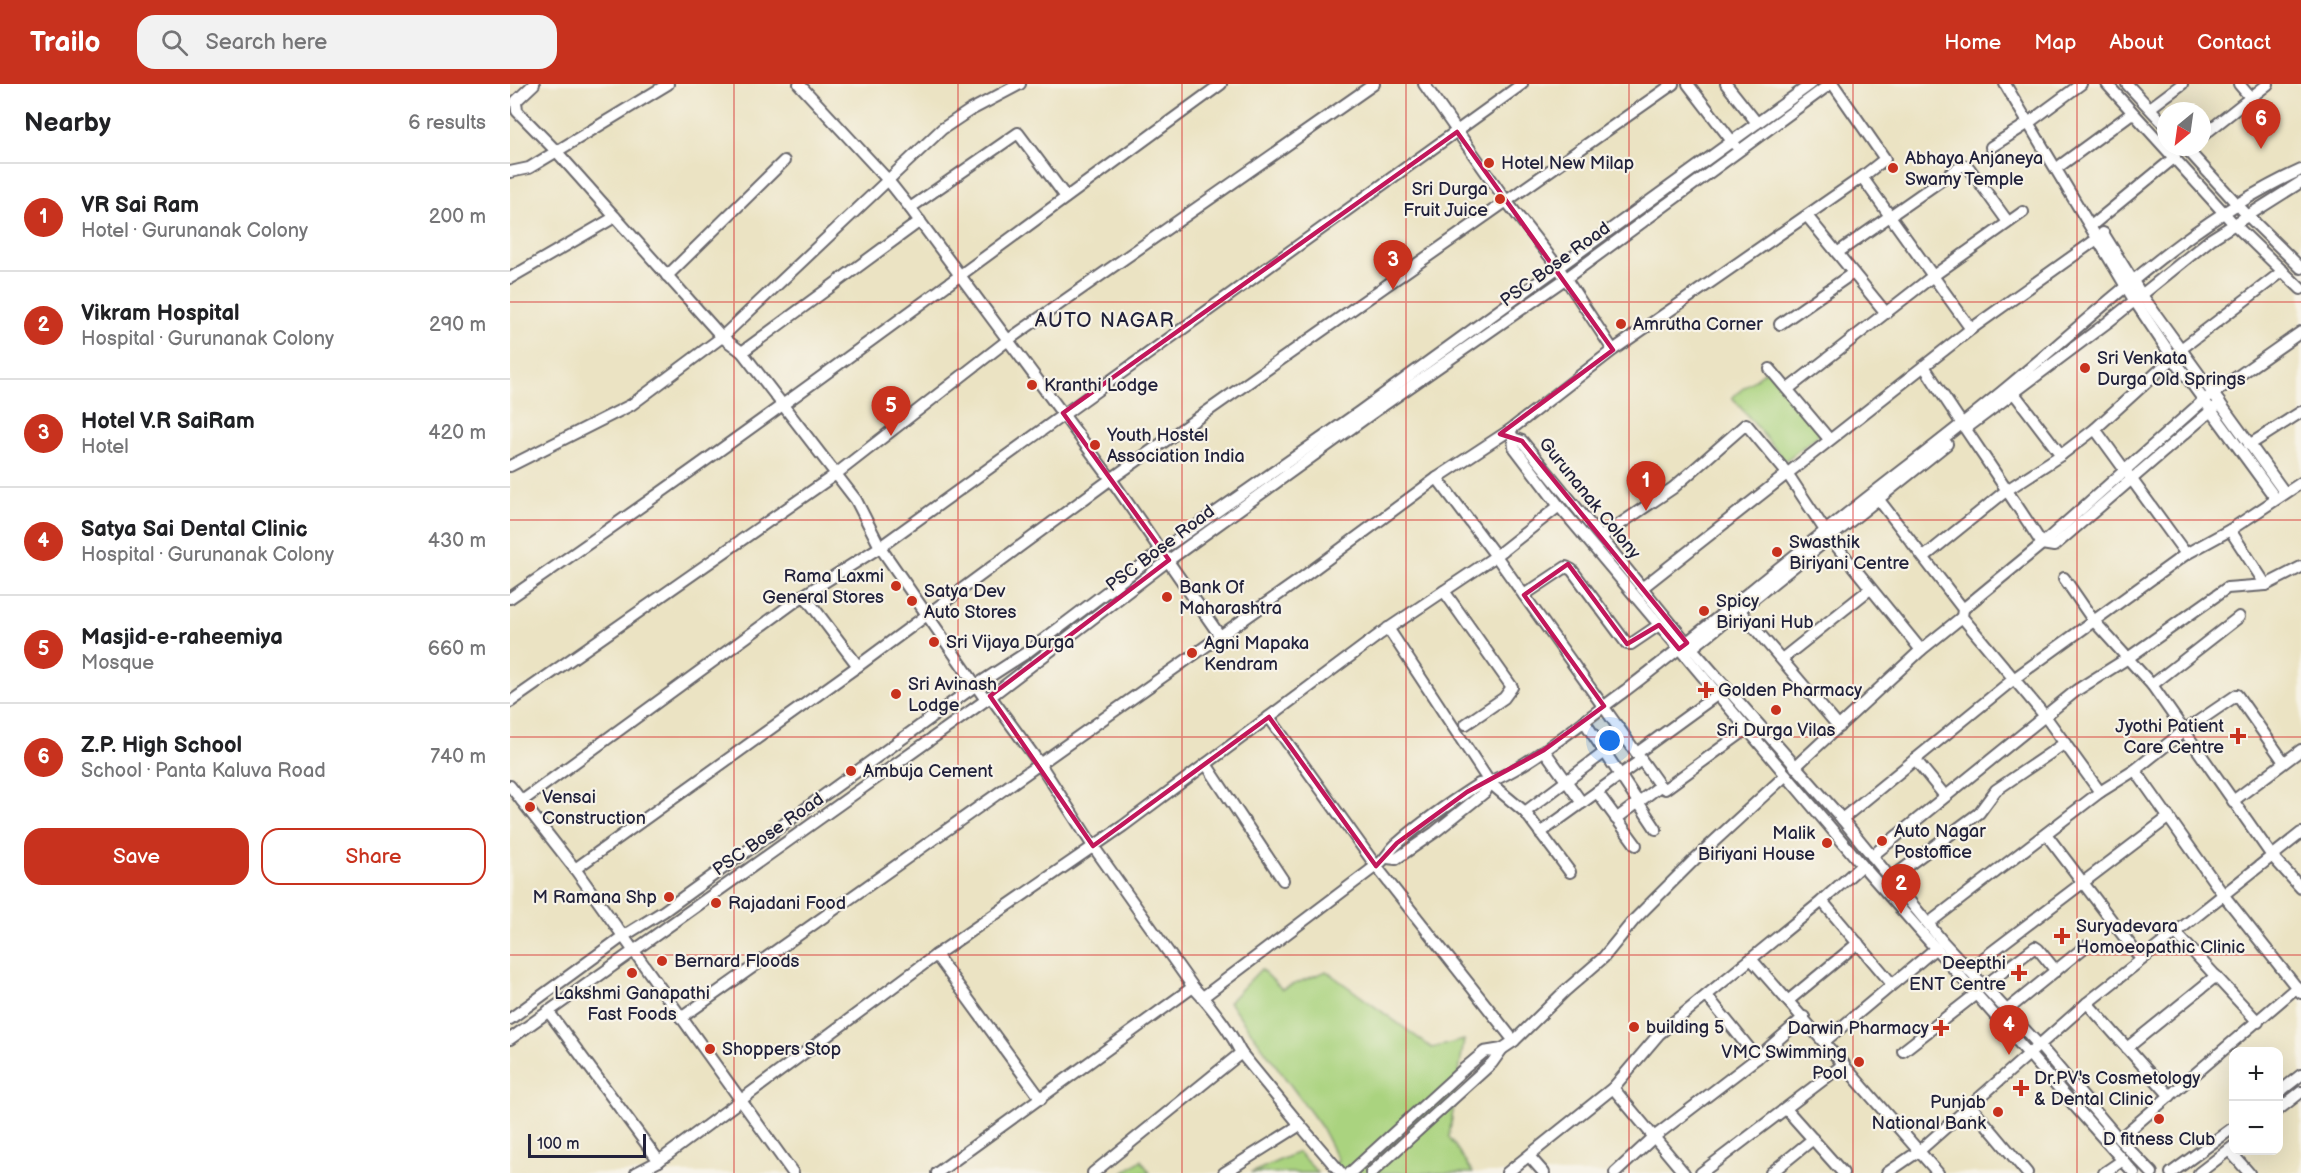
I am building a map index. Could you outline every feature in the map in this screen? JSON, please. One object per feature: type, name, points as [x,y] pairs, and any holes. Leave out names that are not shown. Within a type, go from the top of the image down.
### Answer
[{"type":"street","points":[[534,84],[516,101],[517,111],[557,152],[722,337],[742,352],[856,500],[880,547],[975,686],[988,698],[1040,764],[1093,846],[1241,1053],[1341,1173]]},
{"type":"street","points":[[510,172],[529,168],[668,84]]},
{"type":"street","points":[[800,84],[888,179],[920,221],[1112,479],[1220,636]]},
{"type":"street","points":[[510,466],[631,405],[722,337],[942,129],[969,111],[1020,84]]},
{"type":"street","points":[[510,598],[783,405],[1221,84]]},
{"type":"street","points":[[510,702],[836,474],[1008,340],[1374,84]]},
{"type":"street","points":[[1424,84],[1508,202],[1558,267],[1613,350]]},
{"type":"street","points":[[522,801],[804,595],[880,547],[1522,84]]},
{"type":"street","points":[[575,869],[858,666],[1112,479],[1673,84]]},
{"type":"street","points":[[1688,84],[1739,150]]},
{"type":"street","points":[[1726,84],[1757,123]]},
{"type":"street","name":"PSC Bose Road","points":[[510,1019],[622,937],[664,911],[975,686],[1026,653],[1162,550],[1359,412],[1811,84]]},
{"type":"street","points":[[681,1018],[1220,636],[1437,478],[1511,434],[1613,350],[1807,216],[1885,159],[1831,84]]},
{"type":"street","name":"PSC Bose Road","points":[[510,1039],[988,698],[1169,561],[1371,414],[1565,279],[1831,84]]},
{"type":"street","points":[[2005,84],[2138,297],[2173,358],[2249,445],[2280,496]]},
{"type":"street","points":[[2013,84],[2030,122],[2061,165],[2093,224]]},
{"type":"street","points":[[1991,147],[2030,122],[2081,84]]},
{"type":"street","points":[[2107,84],[2234,224],[2301,289]]},
{"type":"street","points":[[2127,84],[2157,116]]},
{"type":"street","points":[[2150,108],[2182,84]]},
{"type":"street","points":[[2240,84],[2250,97]]},
{"type":"street","points":[[2211,129],[2268,84]]},
{"type":"street","points":[[2061,165],[2132,113]]},
{"type":"street","points":[[910,208],[1018,133],[1066,196]]},
{"type":"street","points":[[2194,156],[2247,215],[2301,268]]},
{"type":"street","points":[[2093,224],[2175,157]]},
{"type":"street","points":[[667,276],[784,161]]},
{"type":"street","points":[[1837,253],[1963,165],[1968,168],[2008,222]]},
{"type":"street","points":[[2011,389],[2130,284],[2223,212],[2301,170]]},
{"type":"street","points":[[1862,177],[1971,329]]},
{"type":"street","points":[[1686,649],[2011,389],[2234,224],[2301,182]]},
{"type":"street","points":[[1788,389],[1933,276],[2023,212]]},
{"type":"street","points":[[1807,216],[1886,314]]},
{"type":"street","points":[[510,278],[615,217]]},
{"type":"street","points":[[742,352],[920,221]]},
{"type":"street","points":[[1642,588],[1971,329],[2101,237]]},
{"type":"street","points":[[2181,349],[2283,272]]},
{"type":"street","points":[[1780,324],[1853,273]]},
{"type":"street","points":[[2138,297],[2181,349],[2208,397]]},
{"type":"street","points":[[1795,767],[1921,650],[2042,544],[2057,545],[2208,397],[2301,332]]},
{"type":"street","points":[[1924,557],[2007,490],[2095,429],[2173,358]]},
{"type":"street","points":[[1924,366],[1962,427],[2042,544]]},
{"type":"street","points":[[1770,369],[1829,439]]},
{"type":"street","points":[[2011,389],[2061,454]]},
{"type":"street","points":[[2127,475],[2216,407]]},
{"type":"street","points":[[2216,407],[2280,496]]},
{"type":"street","points":[[2249,445],[2301,412]]},
{"type":"street","points":[[1601,537],[1672,488],[1746,424],[1787,473],[1828,534],[1870,589],[1921,650]]},
{"type":"street","points":[[2095,429],[2186,554]]},
{"type":"street","name":"Gurunanak Colony","points":[[1511,434],[1514,447],[1559,506],[1659,625],[1686,649],[1842,819],[1968,970],[1980,991],[2028,1054],[2134,1173]]},
{"type":"street","name":"Gurunanak Colony","points":[[1511,434],[1522,441],[1601,537],[1642,588],[1718,694],[1859,861],[1936,948],[2040,1045],[2152,1173]]},
{"type":"street","points":[[1437,478],[1496,556],[1660,786],[1665,789],[1747,729]]},
{"type":"street","points":[[1842,819],[2015,678],[2093,620],[2186,554],[2230,530],[2301,483]]},
{"type":"street","points":[[1877,496],[1963,613],[2045,716],[2100,792]]},
{"type":"street","points":[[636,1173],[659,1161],[936,955],[1093,846],[1388,628],[1496,556],[1559,506]]},
{"type":"street","points":[[2230,530],[2266,585]]},
{"type":"street","points":[[1203,997],[1376,867],[1387,858],[1389,850],[1416,827],[1479,784],[1490,783],[1544,750],[1740,611],[1828,534]]},
{"type":"street","points":[[1524,596],[1566,567],[1572,570],[1627,644],[1631,644],[1659,625]]},
{"type":"street","points":[[1507,1173],[1613,1088],[1659,1034],[1822,901],[1859,861],[1915,822],[2077,690],[2128,658],[2227,588],[2266,585],[2301,567]]},
{"type":"street","points":[[2064,578],[2093,620],[2152,685],[2272,855],[2301,888]]},
{"type":"street","points":[[1782,659],[1870,589]]},
{"type":"street","points":[[1444,591],[1512,687],[1504,698],[1466,724]]},
{"type":"street","points":[[804,595],[858,666]]},
{"type":"street","points":[[1740,611],[1839,728]]},
{"type":"street","points":[[2152,685],[2239,617]]},
{"type":"street","points":[[1388,628],[1490,783],[1525,812],[1570,872]]},
{"type":"street","points":[[1540,833],[1620,775],[1639,756],[1718,694]]},
{"type":"street","points":[[1929,923],[2100,792],[2135,770],[2184,730],[2237,696],[2284,762]]},
{"type":"street","points":[[1269,717],[1376,867],[1514,1041]]},
{"type":"street","points":[[1584,721],[1656,829]]},
{"type":"street","points":[[1891,878],[1979,813],[1996,790],[2065,743]]},
{"type":"street","points":[[1544,750],[1582,802]]},
{"type":"street","points":[[2233,801],[2301,750]]},
{"type":"street","points":[[1525,812],[1605,752]]},
{"type":"street","points":[[1915,759],[1945,796]]},
{"type":"street","points":[[1206,764],[1283,880]]},
{"type":"street","points":[[2119,1138],[2299,990],[2222,893],[2135,770]]},
{"type":"street","points":[[1371,1173],[1492,1063],[1502,1049],[1514,1041],[1603,958],[1634,920],[1696,858],[1786,775]]},
{"type":"street","points":[[510,786],[575,869],[794,1173]]},
{"type":"street","points":[[1616,819],[1660,786]]},
{"type":"street","points":[[1597,792],[1635,845]]},
{"type":"street","points":[[1968,970],[2169,817]]},
{"type":"street","points":[[1887,1173],[1919,1151],[2087,1003],[2222,893],[2301,833]]},
{"type":"street","points":[[2046,834],[2141,959]]},
{"type":"street","points":[[1822,901],[1893,984]]},
{"type":"street","points":[[2175,932],[2258,1022]]},
{"type":"street","points":[[1789,1000],[1858,943]]},
{"type":"street","points":[[2006,1011],[2086,946]]},
{"type":"street","points":[[1904,1051],[2035,947],[2056,971]]},
{"type":"street","points":[[1825,1041],[1936,948]]},
{"type":"street","points":[[936,955],[1041,1099]]},
{"type":"street","points":[[1752,960],[1938,1173]]},
{"type":"street","points":[[2127,1048],[2216,976]]},
{"type":"street","points":[[937,1173],[1193,987]]},
{"type":"street","points":[[1707,996],[1757,1058]]},
{"type":"street","points":[[2087,1003],[2170,1096]]},
{"type":"street","points":[[548,1011],[659,1161]]},
{"type":"street","points":[[1618,1172],[1654,1137],[1757,1058],[1804,1017]]},
{"type":"street","points":[[1350,1173],[1484,1052],[1502,1049]]},
{"type":"street","points":[[1093,1173],[1241,1053]]},
{"type":"street","points":[[1701,1173],[1844,1064]]},
{"type":"street","points":[[2283,1089],[2301,1075]]},
{"type":"street","points":[[1613,1088],[1684,1173]]},
{"type":"street","points":[[2283,1106],[2301,1092]]},
{"type":"street","points":[[1971,1106],[2027,1173]]},
{"type":"street","points":[[1786,1109],[1843,1173]]},
{"type":"street","points":[[1224,1173],[1300,1125]]},
{"type":"street","points":[[2171,1173],[2229,1131]]},
{"type":"street","points":[[1772,1173],[1813,1139]]},
{"type":"street","points":[[2199,1173],[2229,1150]]},
{"type":"street","points":[[2236,1155],[2249,1173]]},
{"type":"street","points":[[1529,1156],[1544,1173]]},
{"type":"street","points":[[2104,1173],[2123,1160]]},
{"type":"highlighted area","points":[[1457,132],[1613,350],[1500,434],[1522,441],[1687,643],[1679,649],[1659,625],[1627,644],[1568,564],[1524,595],[1604,706],[1544,750],[1467,792],[1397,843],[1376,866],[1269,717],[1093,846],[990,696],[1169,560],[1063,413]]},
{"type":"green space","points":[[1767,370],[1821,433],[1785,461],[1732,397]]},
{"type":"green space","points":[[1261,969],[1282,989],[1326,971],[1432,1048],[1464,1040],[1449,1137],[1473,1173],[1327,1173],[1338,1160],[1320,1125],[1229,1002]]},
{"type":"green space","points":[[1298,1152],[1318,1173],[1251,1173]]},
{"type":"green space","points":[[1141,1160],[1150,1173],[1123,1173]]},
{"type":"place","name":"Z.P. High School","points":[[2261,149]]},
{"type":"place","name":"Hotel New Milap","points":[[1489,163]]},
{"type":"place","name":"Abhaya Anjaneya Swamy Temple","points":[[1893,168]]},
{"type":"place","name":"Sri Durga Fruit Juice","points":[[1500,199]]},
{"type":"place","name":"Hotel V.R SaiRam","points":[[1393,290]]},
{"type":"place","name":"Amrutha Corner","points":[[1621,324]]},
{"type":"place","name":"Sri Venkata Durga Old Springs","points":[[2085,368]]},
{"type":"place","name":"Kranthi Lodge","points":[[1032,385]]},
{"type":"place","name":"Masjid-e-raheemiya","points":[[891,436]]},
{"type":"place","name":"Youth Hostel Association India","points":[[1095,445]]},
{"type":"place","name":"VR Sai Ram","points":[[1646,511]]},
{"type":"place","name":"Swasthik Biriyani Centre","points":[[1777,552]]},
{"type":"place","name":"Rama Laxmi General Stores","points":[[896,586]]},
{"type":"place","name":"Bank Of Maharashtra","points":[[1167,597]]},
{"type":"place","name":"Satya Dev Auto Stores","points":[[912,601]]},
{"type":"place","name":"Spicy Biriyani Hub","points":[[1704,611]]},
{"type":"place","name":"Sri Vijaya Durga","points":[[934,642]]},
{"type":"place","name":"Agni Mapaka Kendram","points":[[1192,653]]},
{"type":"place","name":"Golden Pharmacy","points":[[1706,690]]},
{"type":"place","name":"Sri Avinash Lodge","points":[[896,694]]},
{"type":"place","name":"Sri Durga Vilas","points":[[1776,710]]},
{"type":"place","name":"Jyothi Patient Care Centre","points":[[2238,736]]},
{"type":"place","name":"Ambuja Cement","points":[[851,771]]},
{"type":"place","name":"Vensai Construction","points":[[530,807]]},
{"type":"place","name":"Auto Nagar Postoffice","points":[[1882,841]]},
{"type":"place","name":"Malik Biriyani House","points":[[1827,843]]},
{"type":"place","name":"M Ramana Shp","points":[[669,897]]},
{"type":"place","name":"Rajadani Food","points":[[716,903]]},
{"type":"place","name":"Vikram Hospital","points":[[1901,914]]},
{"type":"place","name":"Suryadevara Homoeopathic Clinic","points":[[2062,936]]},
{"type":"place","name":"Bernard Floods","points":[[662,961]]},
{"type":"place","name":"Lakshmi Ganapathi Fast Foods","points":[[632,973]]},
{"type":"place","name":"Deepthi ENT Centre","points":[[2019,973]]},
{"type":"place","name":"building 5","points":[[1634,1027]]},
{"type":"place","name":"Darwin Pharmacy","points":[[1941,1028]]},
{"type":"place","name":"Shoppers Stop","points":[[710,1049]]},
{"type":"place","name":"Satya Sai Dental Clinic","points":[[2009,1055]]},
{"type":"place","name":"VMC Swimming Pool","points":[[1859,1062]]},
{"type":"place","name":"Dr.PV's Cosmetology & Dental Clinic","points":[[2021,1088]]},
{"type":"place","name":"Punjab National Bank","points":[[1998,1112]]},
{"type":"place","name":"D fitness Club","points":[[2159,1119]]},
{"type":"district","name":"AUTO NAGAR","points":[[1105,320]]}]
